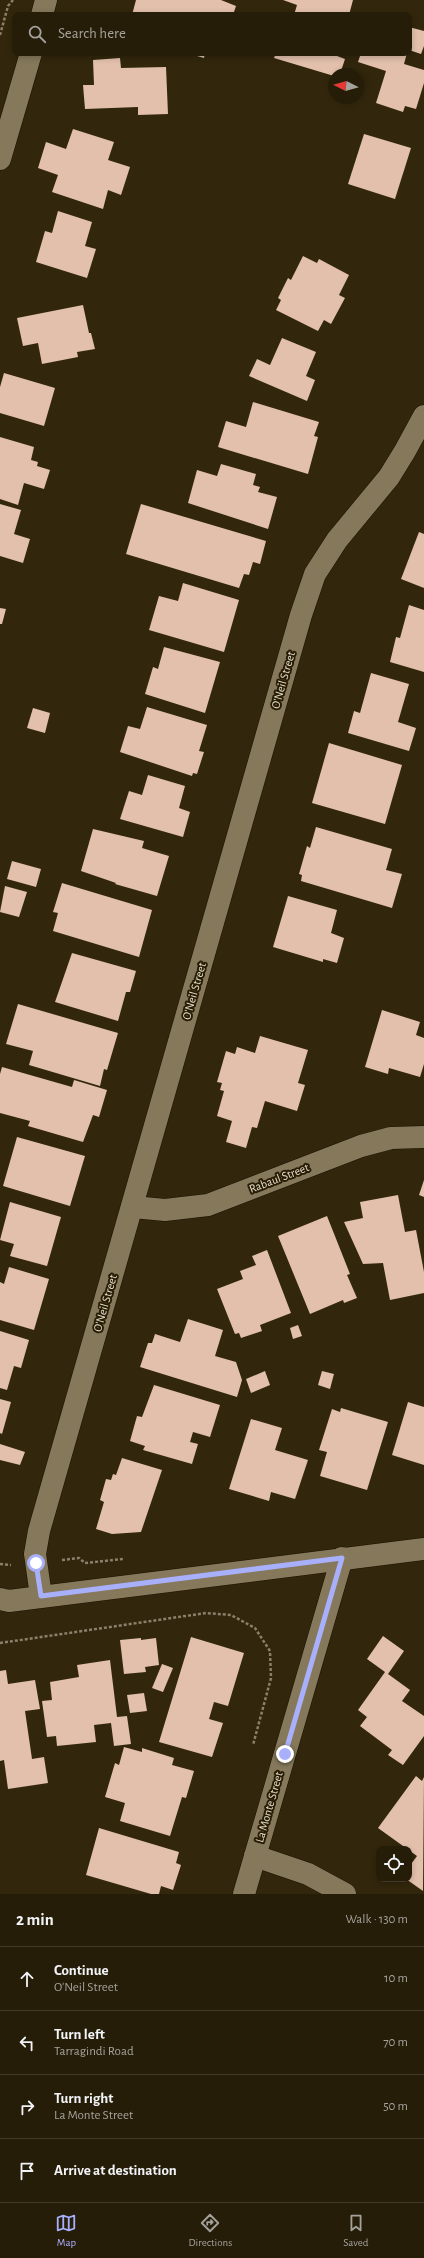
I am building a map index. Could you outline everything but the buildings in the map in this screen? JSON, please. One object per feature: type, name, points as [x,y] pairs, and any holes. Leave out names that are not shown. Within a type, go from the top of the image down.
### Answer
[{"type":"street","points":[[43,12],[46,0]]},
{"type":"street","points":[[0,160],[30,56]]},
{"type":"street","name":"O'Neil Street","points":[[41,1596],[35,1554],[39,1531],[133,1207],[301,615],[315,574],[336,540],[389,477],[406,451],[424,416]]},
{"type":"street","name":"Rabaul Street","points":[[133,1207],[165,1210],[208,1205],[361,1146],[391,1138],[424,1137]]},
{"type":"street","points":[[3,1602],[342,1558],[424,1549]]},
{"type":"street","name":"La Monte Street","points":[[244,1894],[342,1558]]},
{"type":"street","points":[[255,1856],[308,1874],[345,1894]]},
{"type":"path","points":[[0,35],[8,6],[13,0]]},
{"type":"path","points":[[0,1564],[4,1566]]},
{"type":"path","points":[[0,1643],[206,1613],[231,1615],[255,1628],[270,1651],[271,1678],[254,1745]]},
{"type":"route","points":[[36,1563],[36,1573],[41,1596],[342,1558],[285,1754]]}]
